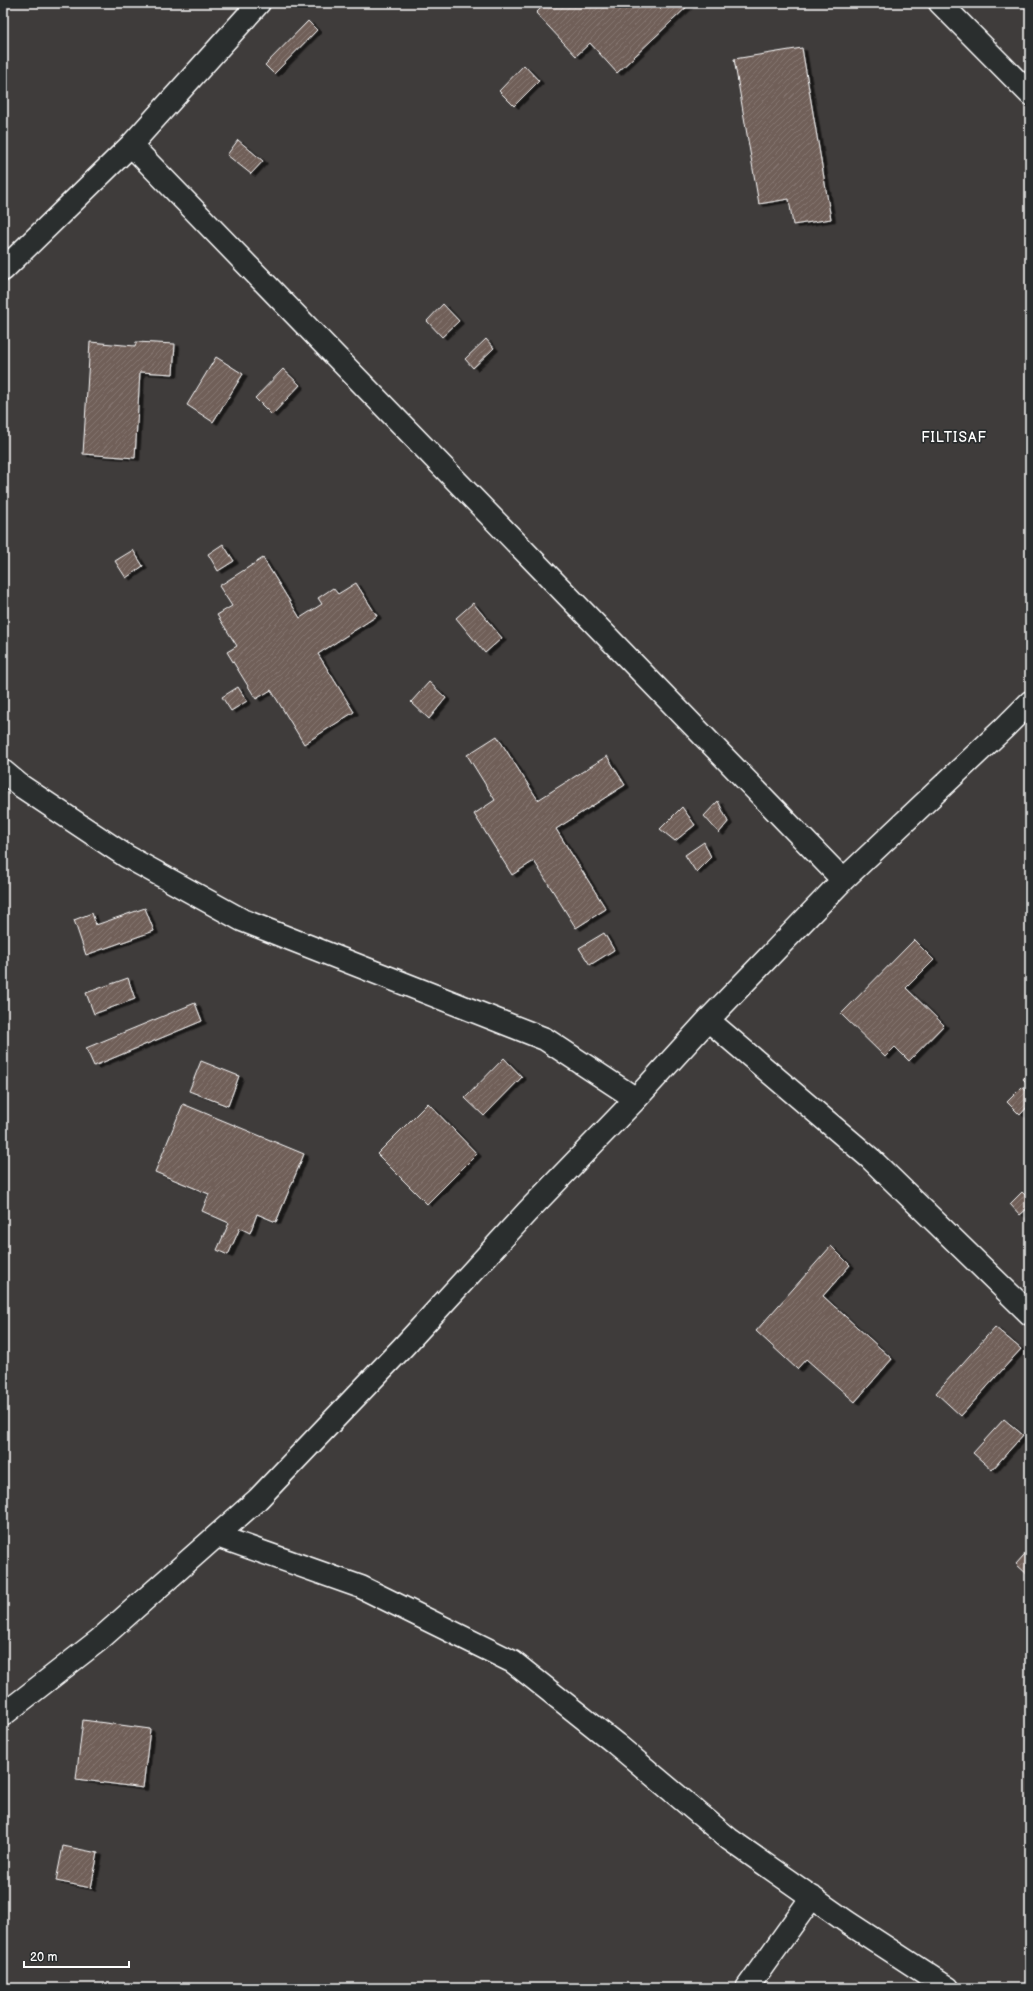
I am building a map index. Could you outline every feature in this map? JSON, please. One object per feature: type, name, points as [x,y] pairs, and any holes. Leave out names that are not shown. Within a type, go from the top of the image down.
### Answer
[{"type":"street","points":[[3,270],[131,145],[259,3]]},
{"type":"street","points":[[940,3],[1030,94]]},
{"type":"street","points":[[131,145],[843,880]]},
{"type":"street","points":[[3,1715],[99,1640],[217,1536],[274,1482],[403,1348],[527,1212],[636,1099],[708,1020],[843,880],[1030,702]]},
{"type":"street","points":[[3,771],[21,786],[126,856],[242,920],[545,1039],[636,1099]]},
{"type":"street","points":[[708,1020],[871,1159],[1030,1314]]},
{"type":"street","points":[[217,1536],[361,1587],[513,1662],[616,1744],[729,1839],[812,1897],[948,1988]]},
{"type":"street","points":[[747,1988],[812,1897]]},
{"type":"building","points":[[546,3],[691,3],[617,73],[590,43],[576,56],[536,13]]},
{"type":"building","points":[[308,21],[317,30],[274,74],[265,65]]},
{"type":"building","points":[[802,48],[831,219],[793,225],[789,199],[759,204],[734,59]]},
{"type":"building","points":[[524,65],[539,81],[514,106],[499,91]]},
{"type":"building","points":[[238,140],[263,161],[251,174],[227,155]]},
{"type":"building","points":[[443,304],[459,321],[442,337],[427,321]]},
{"type":"building","points":[[486,339],[494,348],[473,368],[465,359]]},
{"type":"building","points":[[90,342],[135,346],[136,342],[175,344],[173,374],[140,372],[135,458],[83,454]]},
{"type":"building","points":[[216,357],[243,374],[213,422],[187,405]]},
{"type":"building","points":[[283,369],[300,385],[272,415],[255,398]]},
{"type":"building","points":[[223,544],[234,561],[218,571],[208,554]]},
{"type":"building","points":[[133,550],[143,566],[126,578],[115,561]]},
{"type":"building","points":[[263,558],[300,618],[322,604],[318,598],[333,588],[338,594],[356,583],[377,616],[318,654],[354,712],[304,744],[271,690],[256,699],[227,652],[237,646],[217,615],[232,606],[219,586]]},
{"type":"building","points":[[473,603],[502,638],[485,653],[456,618]]},
{"type":"building","points":[[429,682],[446,698],[429,719],[411,702]]},
{"type":"building","points":[[238,687],[247,701],[231,711],[222,697]]},
{"type":"building","points":[[497,736],[538,800],[607,756],[625,785],[556,829],[606,909],[576,928],[534,861],[512,875],[474,814],[495,800],[467,755]]},
{"type":"building","points":[[718,801],[728,822],[719,833],[704,816]]},
{"type":"building","points":[[682,807],[695,825],[675,841],[660,829]]},
{"type":"building","points":[[704,842],[711,857],[696,872],[685,855]]},
{"type":"building","points":[[145,908],[154,931],[86,955],[74,920],[92,913],[96,925]]},
{"type":"building","points":[[604,933],[614,950],[590,965],[579,948]]},
{"type":"building","points":[[914,940],[934,960],[906,988],[944,1025],[909,1061],[895,1047],[885,1057],[841,1014]]},
{"type":"building","points":[[128,978],[135,999],[94,1014],[86,993]]},
{"type":"building","points":[[195,1003],[202,1021],[94,1066],[86,1048]]},
{"type":"building","points":[[504,1058],[522,1077],[484,1116],[465,1098]]},
{"type":"building","points":[[201,1061],[239,1076],[228,1106],[189,1091]]},
{"type":"building","points":[[1030,1071],[1030,1086],[1023,1079]]},
{"type":"building","points":[[1022,1087],[1030,1094],[1030,1104],[1020,1115],[1007,1102]]},
{"type":"building","points":[[428,1103],[477,1154],[427,1204],[377,1154]]},
{"type":"building","points":[[183,1104],[304,1154],[276,1222],[257,1214],[250,1233],[240,1228],[228,1255],[217,1250],[229,1223],[202,1211],[209,1194],[155,1172]]},
{"type":"building","points":[[1022,1192],[1030,1200],[1030,1206],[1020,1215],[1010,1204]]},
{"type":"building","points":[[831,1246],[850,1265],[823,1296],[892,1359],[855,1402],[806,1359],[797,1369],[756,1331]]},
{"type":"building","points":[[995,1327],[1021,1349],[961,1416],[936,1393]]},
{"type":"building","points":[[1004,1419],[1023,1435],[992,1470],[973,1453]]},
{"type":"building","points":[[1030,1548],[1030,1577],[1016,1564]]},
{"type":"building","points":[[83,1720],[150,1729],[143,1788],[76,1779]]},
{"type":"building","points":[[63,1846],[98,1853],[91,1888],[56,1881]]},
{"type":"district","name":"FILTISAF","points":[[954,437]]}]
